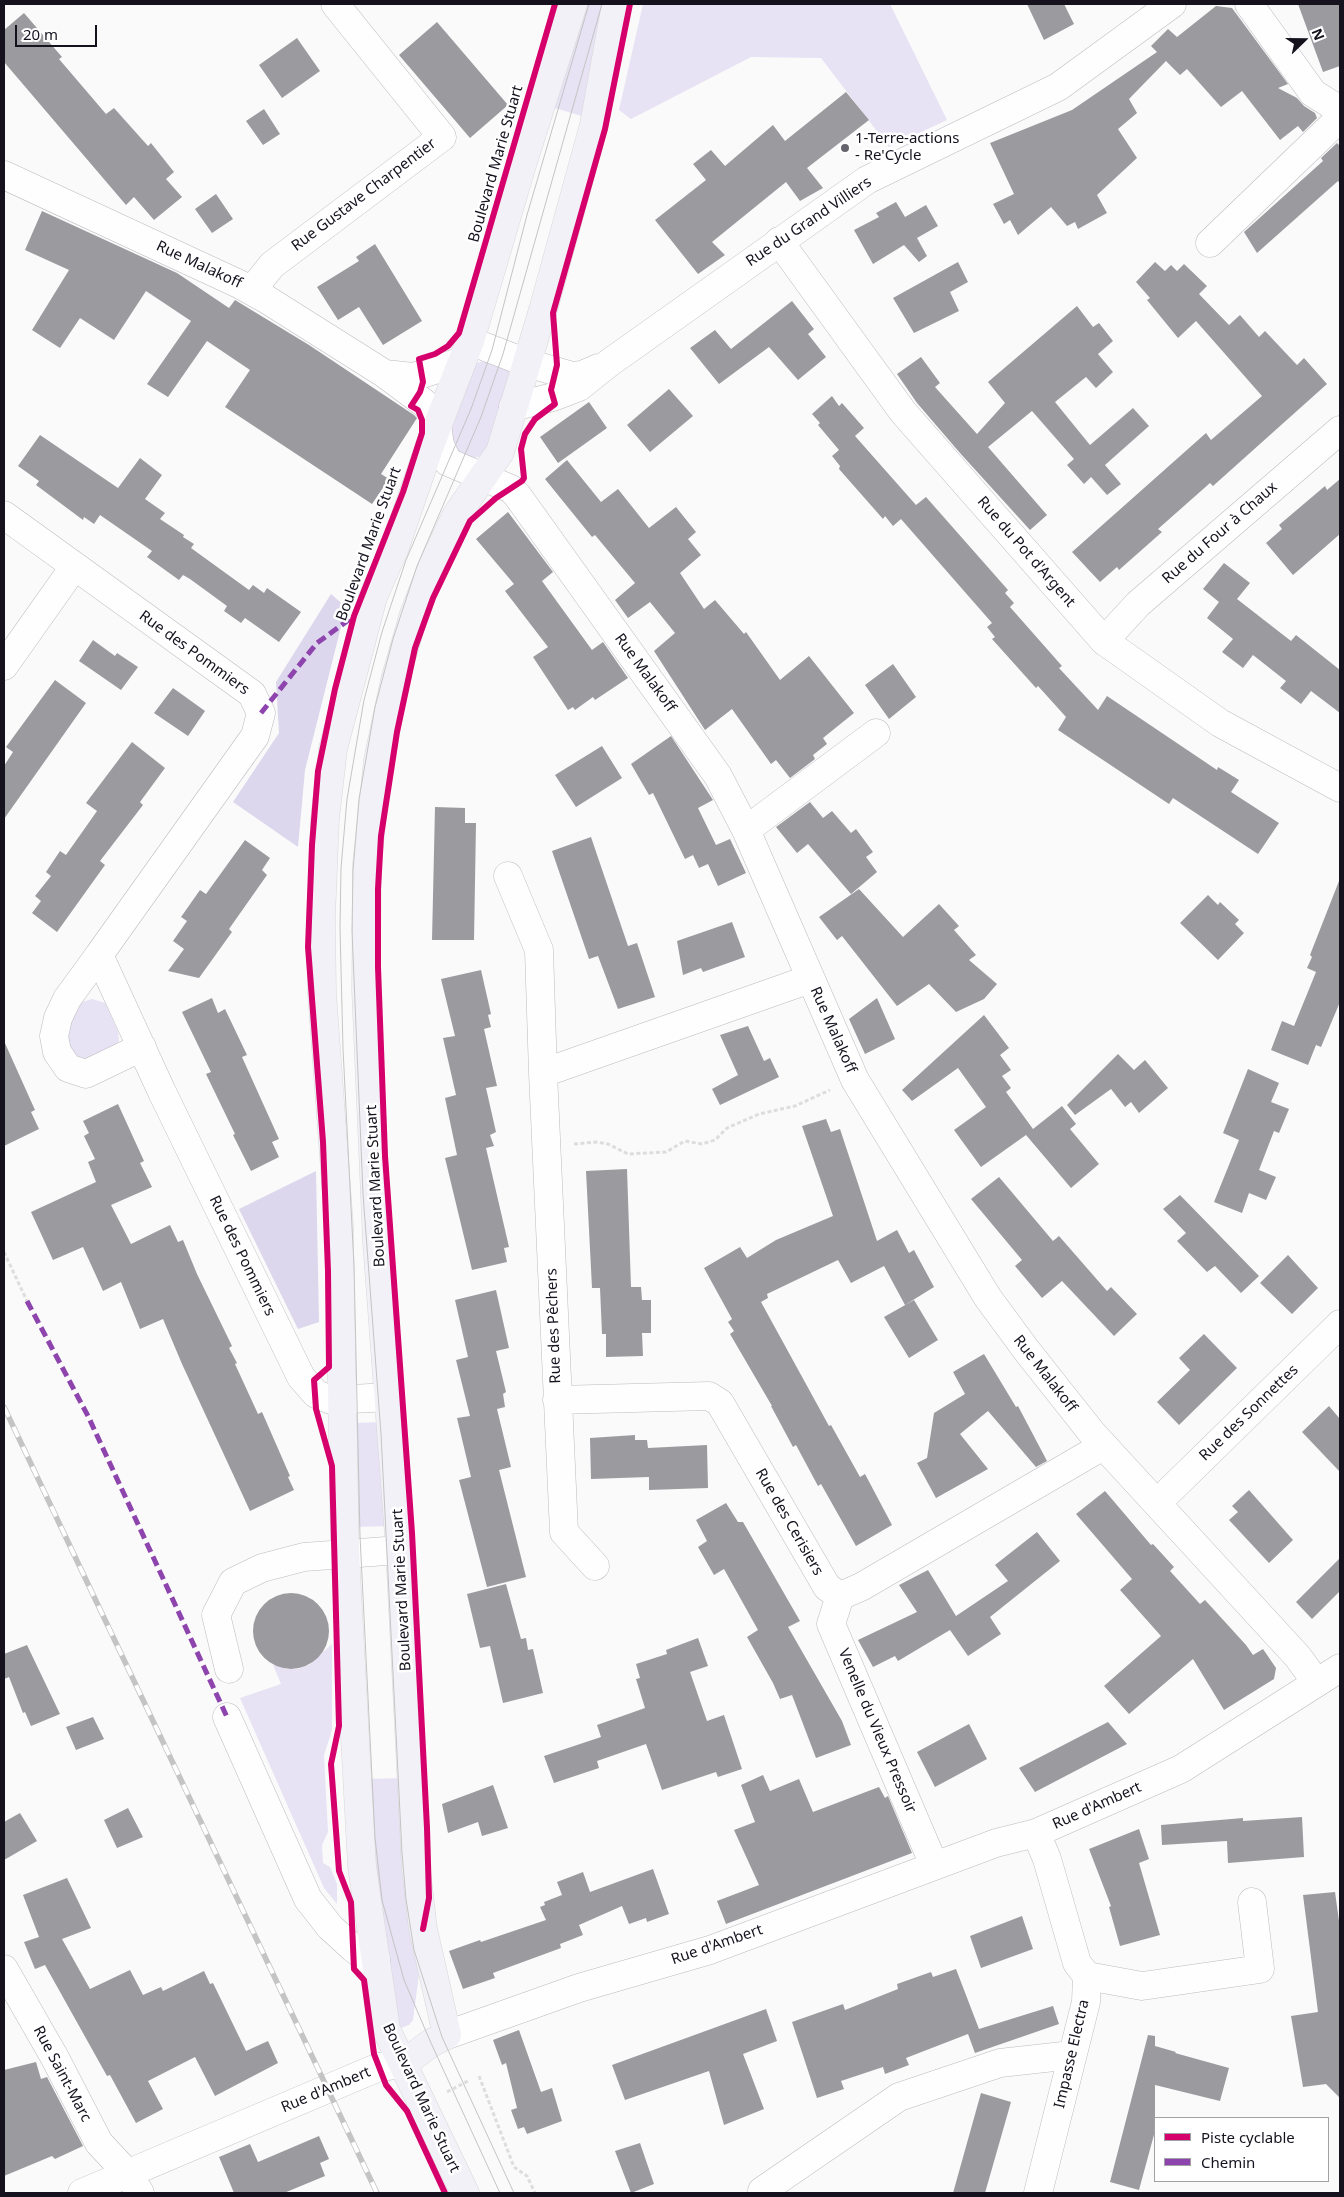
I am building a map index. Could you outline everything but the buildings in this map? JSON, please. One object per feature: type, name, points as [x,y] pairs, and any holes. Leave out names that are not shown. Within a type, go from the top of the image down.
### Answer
[{"type":"main road","name":"Boulevard Marie Stuart","points":[[465,2193],[424,2103],[386,2029],[362,1867],[345,1553],[339,1225],[322,993],[321,917],[325,818],[333,750],[371,606],[395,547],[466,351],[519,174],[573,4]]},
{"type":"main road","name":"Boulevard Marie Stuart","points":[[447,2035],[423,1929],[416,1869],[400,1550],[377,1243],[366,1000],[367,864],[378,760],[395,680],[414,614],[433,565],[456,516],[500,452],[527,364],[594,125],[616,4]]},
{"type":"main road","name":"Rue d'Ambert","points":[[403,2064],[430,2043],[447,2035]]},
{"type":"street","name":"Rue Gustave Charpentier","points":[[252,290],[272,265],[442,137],[335,4]]},
{"type":"street","name":"Rue du Grand Villiers","points":[[513,407],[553,398],[579,387],[779,241],[867,180],[1058,88],[1172,4]]},
{"type":"street","points":[[1249,4],[1313,93],[1340,110]]},
{"type":"street","points":[[1210,243],[1340,118]]},
{"type":"street","name":"Rue Malakoff","points":[[4,175],[252,290],[385,374],[424,403],[431,410],[438,426],[440,445],[448,462],[511,489],[517,495],[718,776],[746,830],[855,1080],[988,1298],[1027,1351],[1103,1446],[1298,1657],[1316,1682]]},
{"type":"street","name":"Rue du Pot d'Argent","points":[[779,241],[903,412],[1104,642],[1220,723],[1340,788]]},
{"type":"street","name":"Rue Malakoff","points":[[385,374],[413,377],[466,351]]},
{"type":"street","name":"Rue du Grand Villiers","points":[[466,351],[572,376],[609,364]]},
{"type":"street","name":"Rue du Four à Chaux","points":[[1104,642],[1138,604],[1340,430]]},
{"type":"street","name":"Rue des Pommiers","points":[[4,515],[252,694],[261,713],[255,736],[67,999],[58,1018],[54,1036],[58,1052],[68,1068],[86,1074],[142,1047]]},
{"type":"street","points":[[4,666],[74,566]]},
{"type":"street","points":[[746,830],[876,733]]},
{"type":"street","name":"Rue des Pêchers","points":[[508,876],[539,950],[546,1148],[564,1532],[595,1566]]},
{"type":"street","name":"Rue des Pommiers","points":[[99,955],[301,1377],[316,1394],[331,1400],[390,1397]]},
{"type":"street","points":[[543,1073],[810,978]]},
{"type":"street","name":"Rue des Sonnettes","points":[[1157,1503],[1340,1324]]},
{"type":"street","name":"Rue des Cerisiers","points":[[557,1400],[709,1396],[720,1403],[827,1587],[840,1596]]},
{"type":"street","points":[[840,1596],[861,1586],[1103,1446]]},
{"type":"street","points":[[229,1669],[216,1614],[233,1582],[262,1568],[304,1557],[400,1550]]},
{"type":"street","name":"Venelle du Vieux Pressoir","points":[[840,1596],[831,1624],[934,1865]]},
{"type":"street","name":"Rue d'Ambert","points":[[447,2035],[579,1988],[710,1950],[934,1865],[996,1843],[1036,1833],[1181,1769],[1340,1668]]},
{"type":"street","points":[[227,1717],[308,1899],[330,1927],[353,1948],[368,1960],[376,1960]]},
{"type":"street","points":[[1036,1833],[1047,1859],[1077,1963],[1087,1976],[1142,1986],[1260,1969],[1252,1902]]},
{"type":"street","name":"Rue Saint-Marc","points":[[4,1969],[55,2058],[99,2143],[134,2184]]},
{"type":"street","name":"Impasse Electra","points":[[1038,2193],[1086,2002],[1087,1976]]},
{"type":"street","points":[[762,2191],[898,2097],[1000,2063],[1072,2055]]},
{"type":"street","name":"Rue d'Ambert","points":[[82,2193],[134,2184],[379,2067],[403,2064]]},
{"type":"path","points":[[546,1148],[596,1142],[608,1144],[628,1154],[666,1152],[685,1141],[702,1144],[715,1140],[727,1128],[758,1114],[795,1106],[855,1080]]},
{"type":"path","points":[[4,1252],[27,1301]]},
{"type":"path","points":[[479,2076],[514,2167],[528,2176],[535,2193]]},
{"type":"path","points":[[445,2093],[468,2081]]},
{"type":"shaded area","points":[[581,4],[609,4],[588,118],[545,105]]},
{"type":"shaded area","points":[[643,4],[890,4],[947,120],[889,147],[821,58],[751,57],[631,119],[619,110]]},
{"type":"shaded area","points":[[492,359],[511,371],[491,446],[482,456],[469,459],[457,454],[446,437],[473,364]]},
{"type":"shaded area","points":[[331,594],[346,607],[305,770],[298,847],[233,802],[279,733],[276,682]]},
{"type":"shaded area","points":[[92,999],[105,1003],[118,1032],[119,1041],[111,1051],[83,1061],[75,1057],[66,1047],[70,1014],[79,1003]]},
{"type":"shaded area","points":[[316,1171],[319,1322],[298,1329],[239,1209]]},
{"type":"shaded area","points":[[385,1422],[391,1526],[354,1527],[351,1423]]},
{"type":"shaded area","points":[[332,1644],[332,1730],[324,1755],[328,1832],[322,1845],[323,1863],[330,1867],[337,1884],[337,1904],[324,1888],[240,1698],[281,1684],[273,1665],[286,1669],[298,1669],[309,1665]]},
{"type":"shaded area","points":[[404,1778],[419,1974],[413,2020],[409,2025],[401,2028],[396,2022],[384,1965],[365,1779]]},
{"type":"tram line","points":[[500,2193],[404,1980],[382,1900],[375,1838],[360,1536],[354,1266],[343,1049],[340,928],[341,868],[347,799],[364,700],[382,632],[406,560],[471,409],[492,350],[527,215],[589,4]]},
{"type":"tram line","points":[[514,2193],[442,2037],[414,1950],[406,1899],[402,1853],[381,1434],[363,1194],[352,931],[353,870],[359,799],[375,707],[393,639],[417,566],[481,417],[503,354],[602,4]]},
{"type":"railway","points":[[4,1407],[377,2193]]},
{"type":"marked path","points":[[261,713],[317,643],[354,616]]},
{"type":"marked path","points":[[27,1301],[88,1416],[227,1717]]},
{"type":"cycle path","points":[[445,2193],[407,2111],[386,2085],[374,2054],[364,1980],[354,1969],[351,1902],[339,1871],[331,1764],[339,1726],[332,1466],[316,1409],[314,1380],[329,1367],[328,1271],[323,1142],[308,947],[312,845],[318,771],[335,689],[354,616],[403,492],[422,433],[422,420],[418,410],[411,406],[420,392],[423,382],[419,359],[435,354],[448,346],[459,333],[555,4]]},
{"type":"cycle path","points":[[423,1929],[429,1898],[427,1828],[412,1533],[385,1156],[378,967],[378,889],[381,836],[397,732],[415,648],[433,598],[470,521],[496,498],[524,478],[521,449],[525,434],[535,419],[555,404],[551,390],[557,365],[553,313],[605,129],[630,4]]},
{"type":"place","name":"1-Terre-actions - Re'Cycle","points":[[845,148]]}]
